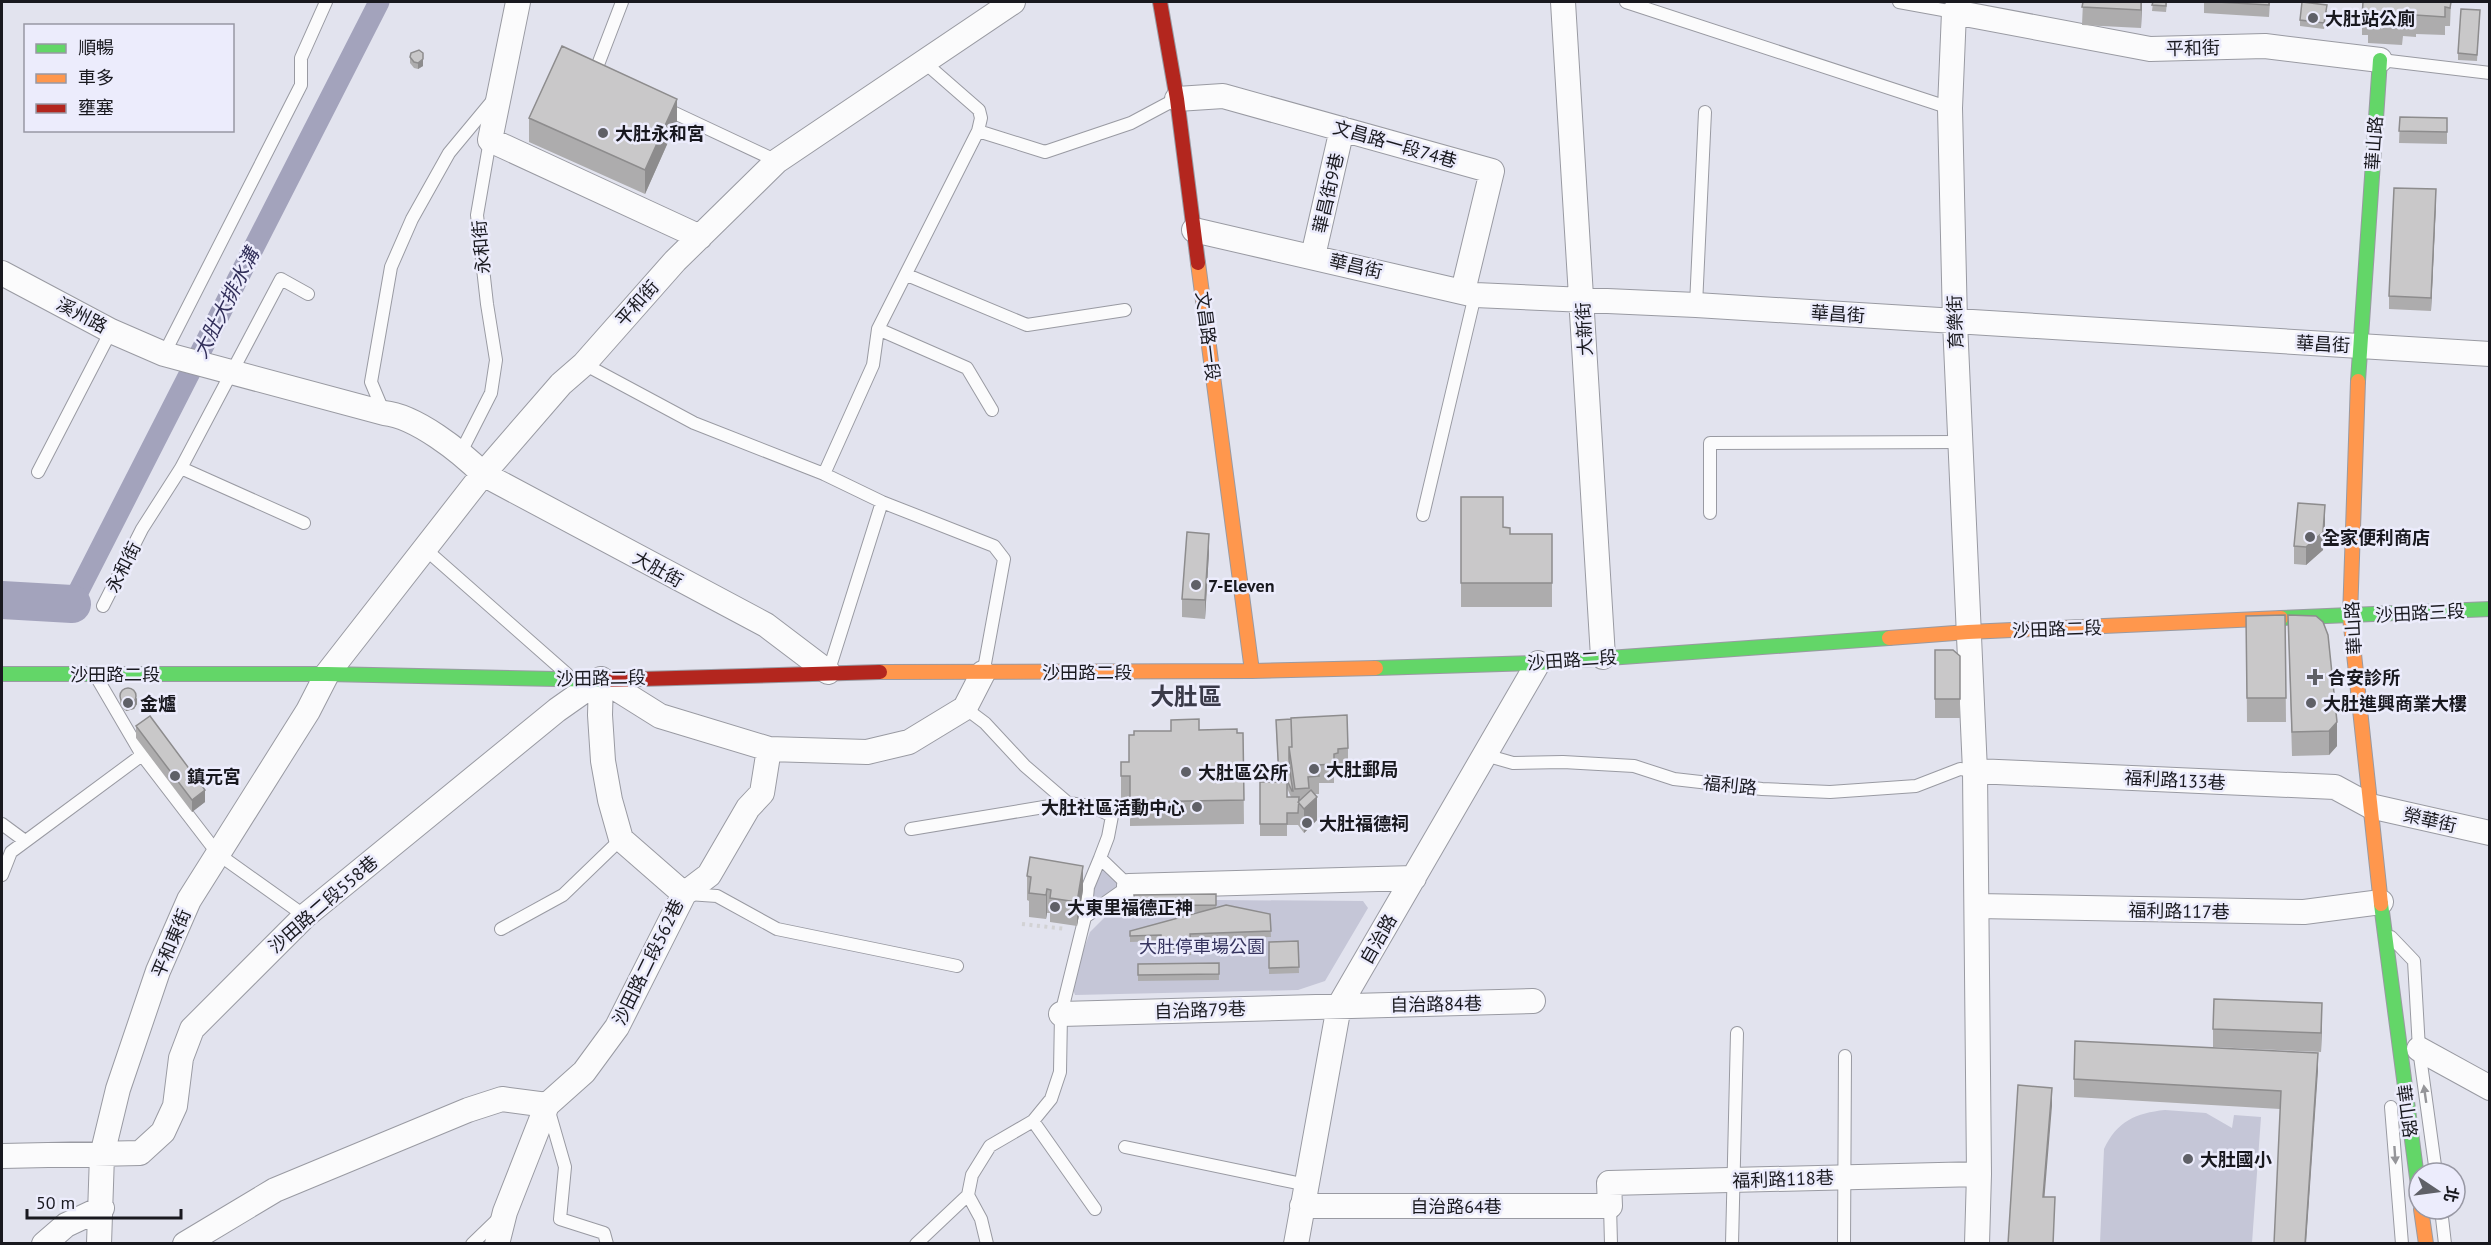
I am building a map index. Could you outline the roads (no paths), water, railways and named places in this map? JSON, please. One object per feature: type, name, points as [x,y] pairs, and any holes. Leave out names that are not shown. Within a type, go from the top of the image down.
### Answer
[{"type":"street","name":"永和街","points":[[490,140],[518,2]]},
{"type":"street","name":"平和街","points":[[327,675],[483,474],[561,384],[584,364],[675,261],[777,161],[1013,2]]},
{"type":"street","name":"文昌路一段","points":[[1160,2],[1177,99],[1252,671]]},
{"type":"street","name":"大新街","points":[[1563,2],[1603,657]]},
{"type":"street","name":"平和街","points":[[1954,12],[2150,49],[2265,46],[2380,60]]},
{"type":"street","name":"育樂街","points":[[1954,12],[1950,108],[1959,442],[1968,632]]},
{"type":"street","name":"華山路","points":[[2380,60],[2358,346],[2350,617],[2384,929],[2415,1161]]},
{"type":"street","name":"文昌路一段74巷","points":[[1177,99],[1223,96],[1492,171],[1469,293]]},
{"type":"street","name":"華昌街9巷","points":[[1313,256],[1342,129]]},
{"type":"street","points":[[490,140],[700,237]]},
{"type":"street","name":"華昌街","points":[[1194,230],[1469,293],[2490,354]]},
{"type":"street","name":"溪州路","points":[[2,273],[111,331],[164,354]]},
{"type":"street","points":[[164,354],[384,413],[399,414],[462,452],[483,474]]},
{"type":"street","name":"大肚街","points":[[483,474],[766,626],[828,672]]},
{"type":"street","name":"沙田路三段","points":[[2350,617],[2490,609]]},
{"type":"street","name":"沙田路二段","points":[[2,674],[327,675],[575,681],[828,672],[1252,671],[1538,663],[1968,632],[2350,617]]},
{"type":"street","points":[[1968,632],[1975,771],[1977,906],[1979,1174],[1977,1244]]},
{"type":"street","name":"自治路","points":[[1296,1244],[1340,1006],[1538,663]]},
{"type":"street","points":[[602,679],[660,717],[769,749],[867,752],[909,742],[965,708],[983,673]]},
{"type":"street","name":"平和東街","points":[[99,1244],[102,1155],[118,1089],[158,971],[189,900],[308,711],[327,675]]},
{"type":"street","points":[[602,679],[600,715],[603,761],[610,800],[621,839]]},
{"type":"street","name":"沙田路二段558巷","points":[[2,1156],[140,1153],[162,1132],[175,1106],[181,1058],[192,1029],[305,916],[557,710],[602,679]]},
{"type":"street","points":[[684,894],[709,875],[748,808],[762,793],[769,749]]},
{"type":"street","name":"福利路133巷","points":[[1975,771],[2335,787],[2370,806]]},
{"type":"street","name":"榮華街","points":[[2370,806],[2490,833]]},
{"type":"street","name":"沙田路二段562巷","points":[[547,1105],[584,1072],[617,1027],[684,894],[621,839]]},
{"type":"street","points":[[1128,886],[1414,878]]},
{"type":"street","name":"福利路117巷","points":[[1977,906],[2304,912],[2381,902]]},
{"type":"street","name":"自治路84巷","points":[[1340,1006],[1533,1001]]},
{"type":"street","name":"自治路79巷","points":[[1061,1014],[1340,1006]]},
{"type":"street","points":[[2419,1049],[2490,1088]]},
{"type":"street","points":[[185,1244],[275,1190],[468,1110],[502,1099],[547,1105],[505,1212],[497,1244]]},
{"type":"street","name":"福利路118巷","points":[[1610,1206],[1610,1183],[1979,1174]]},
{"type":"street","name":"自治路64巷","points":[[1304,1196],[1610,1206]]},
{"type":"street","points":[[44,1244],[66,1225],[102,1208]]},
{"type":"street","points":[[2423,1221],[2426,1244]]},
{"type":"lane","points":[[164,354],[301,85],[301,58],[326,2]]},
{"type":"lane","points":[[605,80],[594,75],[621,2]]},
{"type":"lane","points":[[1626,2],[1950,108]]},
{"type":"lane","name":"平和街","points":[[1899,2],[1954,12]]},
{"type":"lane","name":"平和街","points":[[2380,60],[2490,73]]},
{"type":"lane","points":[[824,474],[873,365],[878,329],[908,275],[978,131],[981,118],[979,110],[924,62]]},
{"type":"lane","points":[[384,413],[371,382],[391,267],[412,219],[449,153],[499,92]]},
{"type":"lane","points":[[978,131],[1046,152],[1131,123],[1177,99]]},
{"type":"lane","points":[[648,100],[777,161]]},
{"type":"lane","points":[[1696,305],[1705,112]]},
{"type":"lane","name":"永和街","points":[[462,452],[491,393],[496,360],[477,215],[490,140]]},
{"type":"lane","points":[[908,275],[1027,325],[1125,310]]},
{"type":"lane","name":"永和街","points":[[103,606],[142,530],[181,468],[280,279],[308,294]]},
{"type":"lane","points":[[1423,515],[1469,293]]},
{"type":"lane","points":[[878,329],[966,368],[992,410]]},
{"type":"lane","points":[[38,472],[111,331]]},
{"type":"lane","points":[[584,364],[694,423],[824,474],[882,502],[994,546],[1004,559],[983,673]]},
{"type":"lane","points":[[1710,513],[1710,443],[1959,442]]},
{"type":"lane","points":[[181,468],[304,523]]},
{"type":"lane","points":[[828,672],[882,502]]},
{"type":"lane","points":[[424,548],[575,681]]},
{"type":"lane","points":[[95,674],[142,755],[218,854],[305,916]]},
{"type":"lane","points":[[965,708],[985,723],[1025,766],[1068,803]]},
{"type":"lane","points":[[2,875],[11,852],[142,755]]},
{"type":"lane","name":"福利路","points":[[1485,755],[1513,763],[1563,762],[1634,766],[1674,779],[1762,789],[1830,792],[1916,786],[1960,769],[1975,771]]},
{"type":"lane","points":[[911,830],[1068,803],[1091,806],[1112,816],[1108,837],[1088,887],[1085,917],[1061,1014],[1060,1072],[1051,1099],[1033,1121],[990,1146],[972,1175],[968,1195],[916,1244]]},
{"type":"lane","points":[[2,824],[25,841]]},
{"type":"lane","points":[[501,929],[563,895],[621,839]]},
{"type":"lane","points":[[1085,917],[1128,886],[1100,858]]},
{"type":"lane","points":[[684,894],[717,896],[777,929],[957,966]]},
{"type":"lane","points":[[2384,929],[2380,965],[2386,1046]]},
{"type":"lane","points":[[2384,929],[2414,960],[2419,1049],[2434,1161]]},
{"type":"lane","points":[[1732,1244],[1737,1033]]},
{"type":"lane","points":[[1844,1244],[1845,1056]]},
{"type":"lane","points":[[2390,1092],[2404,1235]]},
{"type":"lane","points":[[547,1105],[565,1167],[560,1219],[604,1233],[607,1244]]},
{"type":"lane","points":[[1033,1121],[1095,1209]]},
{"type":"lane","points":[[1125,1148],[1304,1196]]},
{"type":"lane","points":[[968,1195],[981,1219],[987,1244]]},
{"type":"lane","points":[[1610,1206],[1611,1244]]},
{"type":"lane","points":[[472,1244],[505,1212]]},
{"type":"waterway","name":"大肚大排水溝","points":[[72,604],[379,2]]},
{"type":"waterway","points":[[2,600],[72,604]]},
{"type":"place","name":"大肚站公廁","points":[[2313,18]]},
{"type":"place","name":"大肚永和宮","points":[[603,133]]},
{"type":"place","name":"全家便利商店","points":[[2310,537]]},
{"type":"place","name":"7-Eleven","points":[[1196,585]]},
{"type":"place","name":"合安診所","points":[[2315,677]]},
{"type":"place","name":"金爐","points":[[128,703]]},
{"type":"place","name":"大肚進興商業大樓","points":[[2311,703]]},
{"type":"place","name":"大肚郵局","points":[[1314,769]]},
{"type":"place","name":"大肚區公所","points":[[1186,772]]},
{"type":"place","name":"鎮元宮","points":[[175,776]]},
{"type":"place","name":"大肚社區活動中心","points":[[1197,807]]},
{"type":"place","name":"大肚福德祠","points":[[1307,823]]},
{"type":"place","name":"大東里福德正神","points":[[1055,907]]},
{"type":"place","name":"大肚國小","points":[[2188,1159]]},
{"type":"district","name":"大肚區","points":[[1186,696]]},
{"type":"park label","name":"大肚停車場公園","points":[[1202,946]]}]
